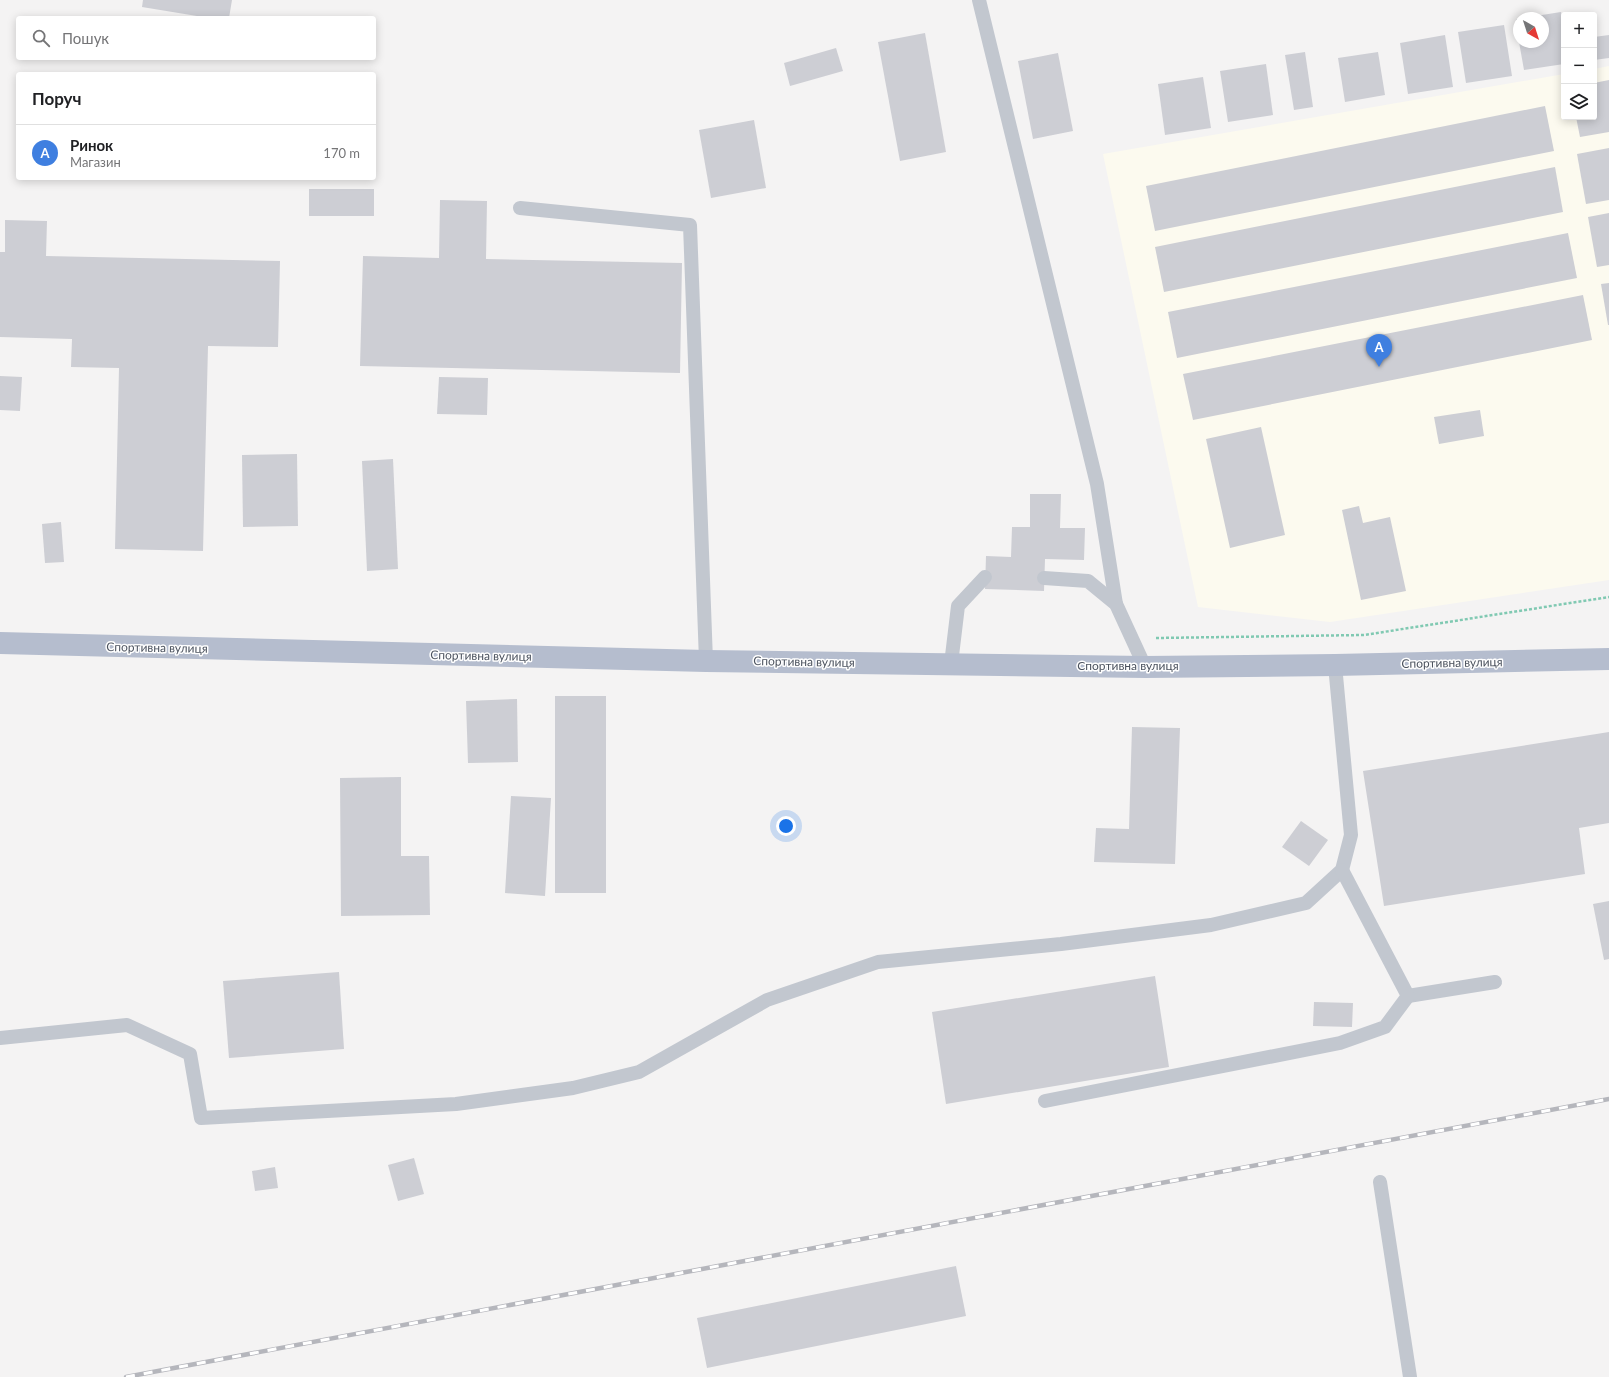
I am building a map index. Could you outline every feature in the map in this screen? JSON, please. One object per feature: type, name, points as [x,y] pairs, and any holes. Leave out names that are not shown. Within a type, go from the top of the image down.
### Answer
[{"type":"main road","name":"Спортивна вулиця","points":[[0,644],[706,661],[1145,667],[1609,660]]},
{"type":"lane","points":[[979,0],[1097,484],[1116,604],[1145,667]]},
{"type":"lane","points":[[520,208],[690,224],[706,661]]},
{"type":"lane","points":[[951,664],[958,606],[985,577]]},
{"type":"lane","points":[[1044,578],[1088,580],[1116,604]]},
{"type":"lane","points":[[0,1038],[127,1025],[190,1054],[201,1118],[456,1104],[573,1088],[639,1072],[767,1000],[878,962],[1061,944],[1211,925],[1306,903],[1342,870],[1351,834],[1335,665]]},
{"type":"lane","points":[[1342,870],[1408,996]]},
{"type":"lane","points":[[1045,1101],[1340,1043],[1385,1027],[1408,996],[1495,982]]},
{"type":"lane","points":[[1380,1182],[1410,1377]]},
{"type":"path","points":[[1132,638],[1364,635],[1609,597]]},
{"type":"shaded area","points":[[1609,66],[1609,580],[1330,622],[1198,607],[1103,154],[1561,75],[1561,120],[1597,120],[1597,68]]},
{"type":"building","points":[[143,0],[232,0],[229,16],[197,16],[142,7]]},
{"type":"building","points":[[1561,12],[1561,64],[1524,70],[1520,48],[1549,48],[1549,14]]},
{"type":"building","points":[[1504,25],[1512,76],[1466,83],[1458,32]]},
{"type":"building","points":[[925,33],[946,152],[900,161],[878,42]]},
{"type":"building","points":[[1445,35],[1453,87],[1408,94],[1400,43]]},
{"type":"building","points":[[1609,35],[1609,58],[1597,60],[1597,37]]},
{"type":"building","points":[[836,48],[843,71],[790,86],[784,63]]},
{"type":"building","points":[[1305,52],[1313,107],[1294,110],[1285,55]]},
{"type":"building","points":[[1378,52],[1385,95],[1345,102],[1338,58]]},
{"type":"building","points":[[1058,53],[1073,131],[1033,139],[1018,61]]},
{"type":"building","points":[[1266,64],[1273,115],[1228,122],[1220,71]]},
{"type":"building","points":[[1203,77],[1211,128],[1165,135],[1158,84]]},
{"type":"building","points":[[1609,80],[1609,132],[1580,137],[1577,120],[1597,120],[1597,82]]},
{"type":"building","points":[[1545,106],[1554,151],[1155,231],[1146,186]]},
{"type":"building","points":[[754,120],[766,188],[711,198],[699,130]]},
{"type":"building","points":[[1609,148],[1609,200],[1586,204],[1577,154]]},
{"type":"building","points":[[1555,167],[1563,212],[1164,292],[1155,247]]},
{"type":"building","points":[[309,189],[374,189],[374,216],[309,216]]},
{"type":"building","points":[[440,200],[487,201],[486,259],[682,263],[680,373],[360,366],[363,256],[439,258]]},
{"type":"building","points":[[1609,213],[1609,265],[1597,267],[1588,217]]},
{"type":"building","points":[[5,220],[47,221],[46,256],[280,261],[278,347],[208,346],[203,551],[115,549],[119,368],[71,367],[72,339],[0,337],[0,252],[5,252]]},
{"type":"building","points":[[1568,233],[1577,278],[1177,358],[1168,312]]},
{"type":"building","points":[[1609,283],[1609,325],[1608,325],[1601,284]]},
{"type":"building","points":[[1583,295],[1592,340],[1193,420],[1183,374]]},
{"type":"building","points":[[0,376],[22,377],[20,411],[0,410]]},
{"type":"building","points":[[439,377],[488,378],[487,415],[437,414]]},
{"type":"building","points":[[1480,410],[1484,436],[1439,444],[1434,417]]},
{"type":"building","points":[[1261,427],[1285,535],[1230,548],[1206,439]]},
{"type":"building","points":[[297,454],[298,526],[243,527],[242,455]]},
{"type":"building","points":[[393,459],[398,569],[367,571],[362,461]]},
{"type":"building","points":[[1030,494],[1061,494],[1060,528],[1085,528],[1084,560],[1045,559],[1044,591],[985,589],[986,556],[1011,557],[1012,527],[1030,527]]},
{"type":"building","points":[[1359,506],[1363,523],[1390,517],[1406,591],[1361,600],[1342,510]]},
{"type":"building","points":[[61,522],[64,562],[45,563],[42,524]]},
{"type":"building","points":[[555,696],[606,696],[606,893],[555,893]]},
{"type":"building","points":[[517,699],[518,762],[468,763],[466,701]]},
{"type":"building","points":[[1132,727],[1180,728],[1175,864],[1094,862],[1096,828],[1129,829]]},
{"type":"building","points":[[1609,732],[1609,823],[1579,828],[1585,874],[1384,906],[1363,771]]},
{"type":"building","points":[[401,777],[401,856],[429,856],[430,915],[341,916],[340,778]]},
{"type":"building","points":[[511,796],[551,798],[545,896],[505,893]]},
{"type":"building","points":[[1301,821],[1328,840],[1309,866],[1282,847]]},
{"type":"building","points":[[1609,901],[1609,959],[1604,960],[1593,904]]},
{"type":"building","points":[[339,972],[344,1049],[229,1058],[223,981]]},
{"type":"building","points":[[1155,976],[1169,1067],[946,1104],[932,1012]]},
{"type":"building","points":[[1314,1002],[1353,1003],[1352,1027],[1313,1026]]},
{"type":"building","points":[[414,1158],[424,1194],[398,1201],[388,1165]]},
{"type":"building","points":[[275,1167],[278,1188],[255,1191],[252,1171]]},
{"type":"building","points":[[956,1266],[966,1316],[707,1368],[697,1318]]},
{"type":"railway","points":[[126,1377],[1609,1099]]},
{"type":"place","name":"Ринок","points":[[1379,367]]}]
